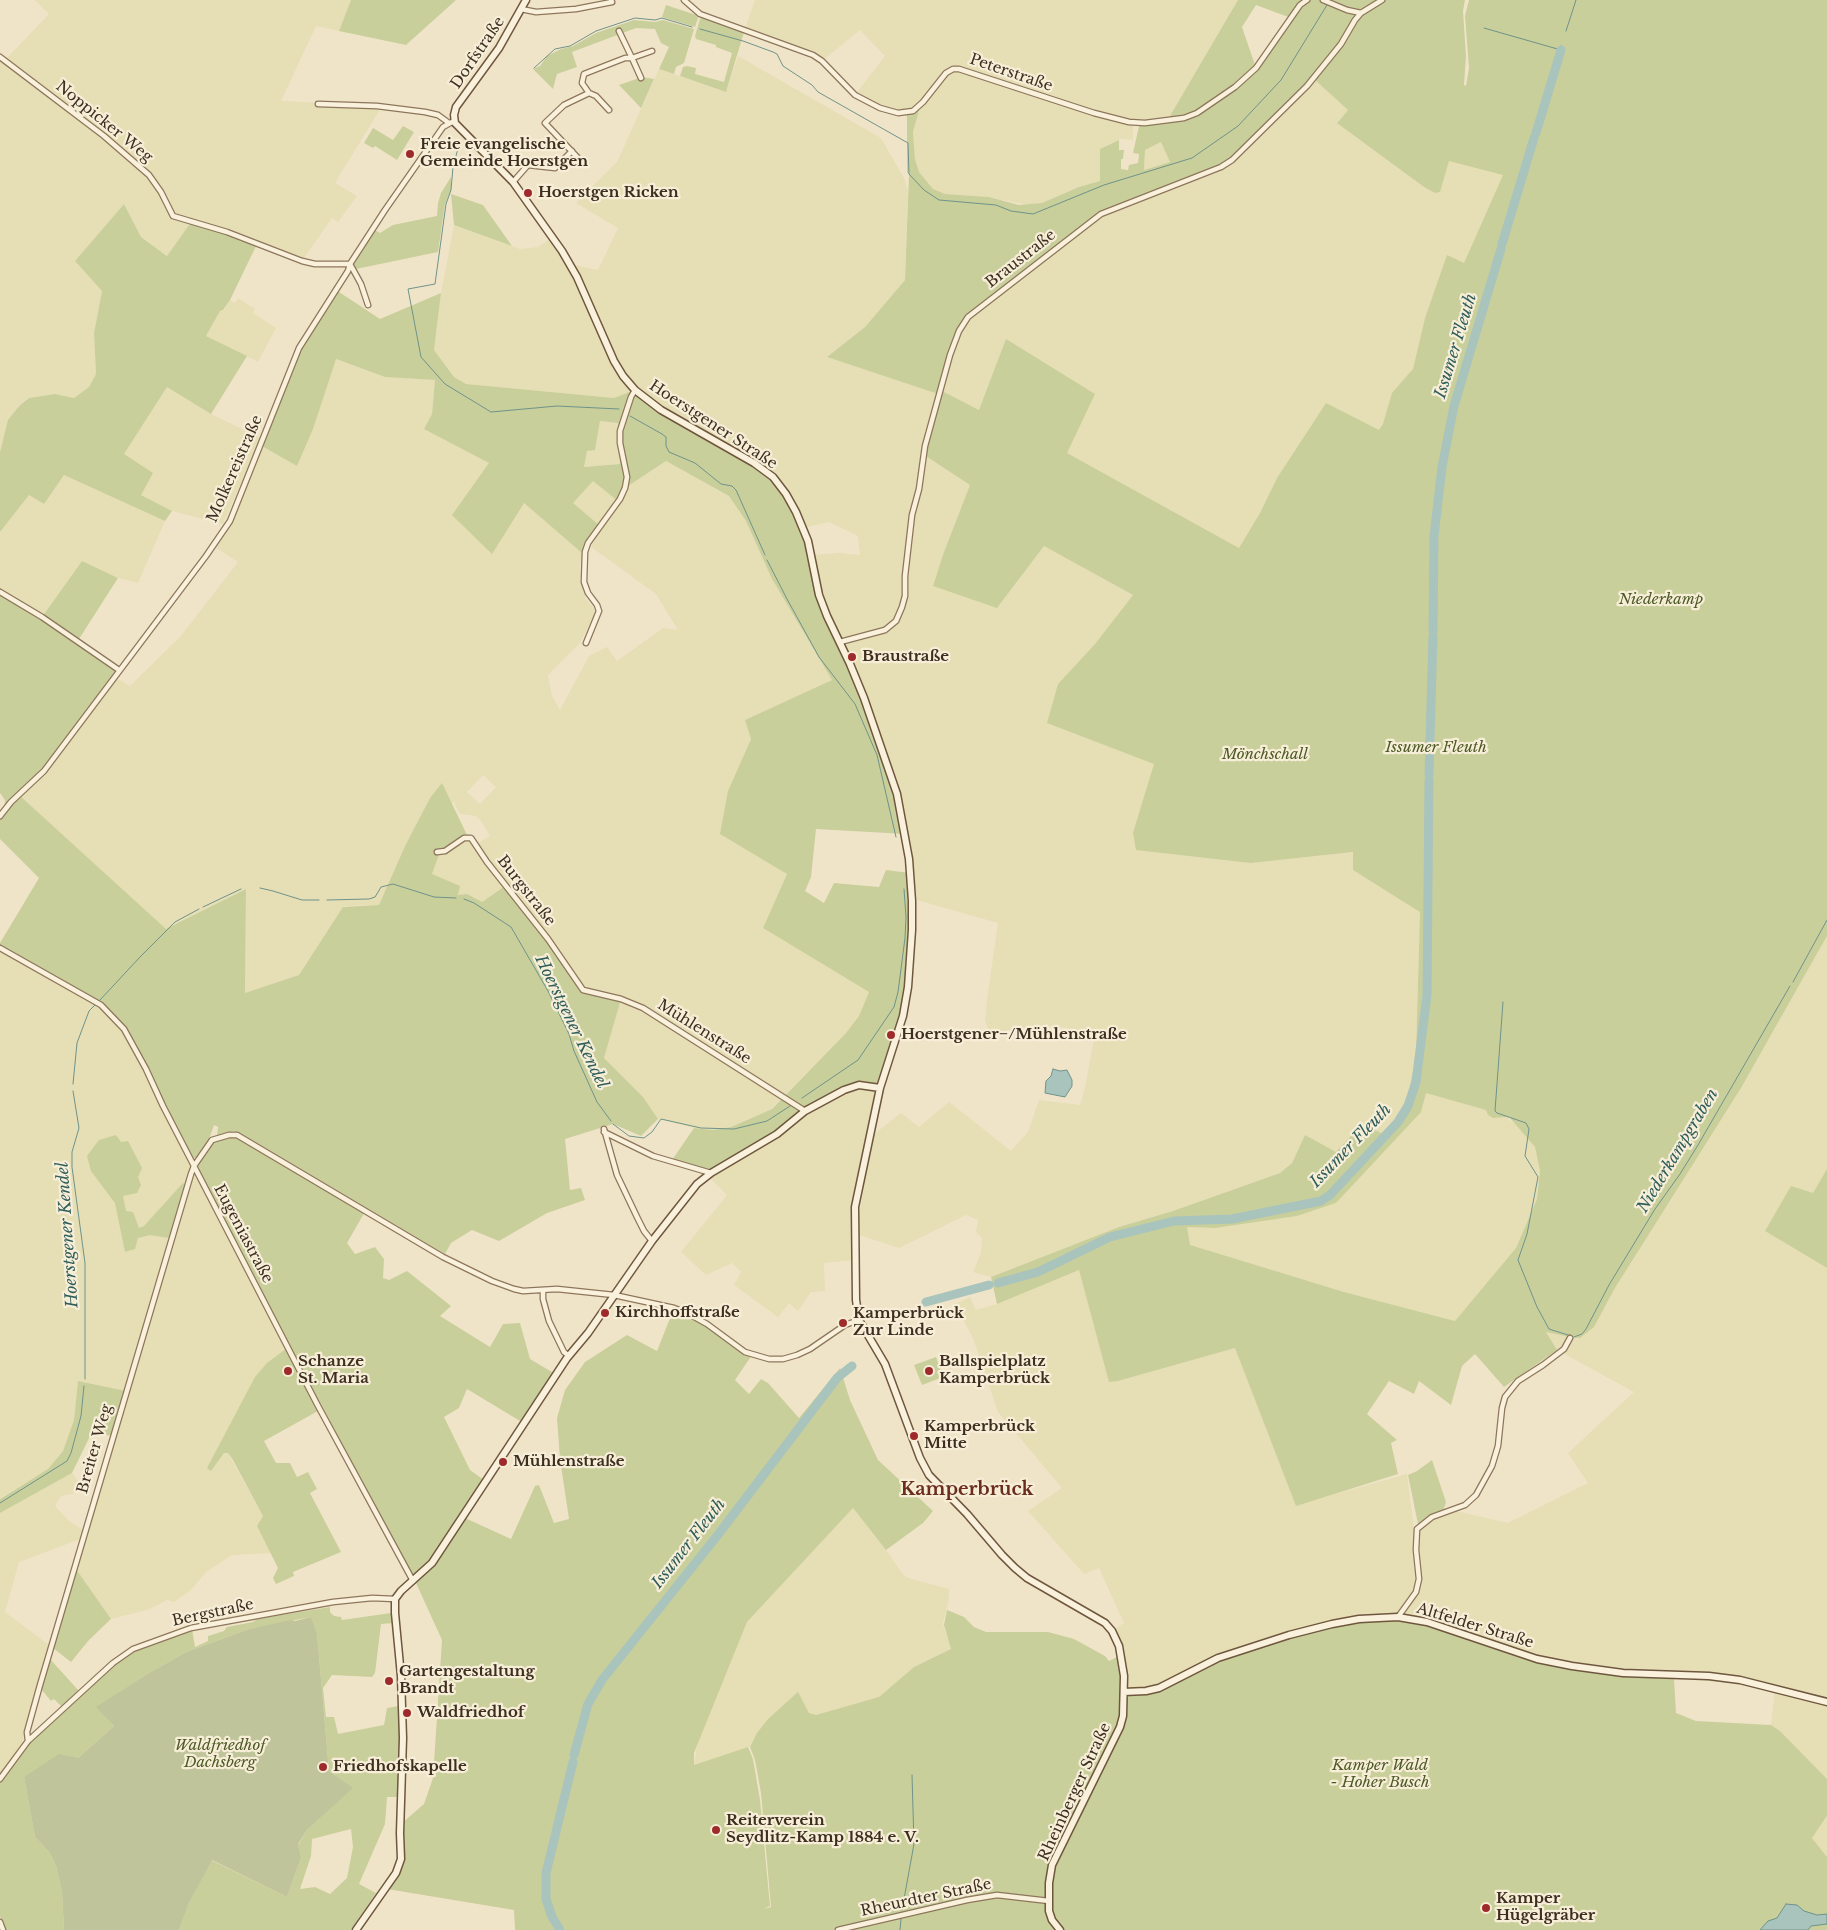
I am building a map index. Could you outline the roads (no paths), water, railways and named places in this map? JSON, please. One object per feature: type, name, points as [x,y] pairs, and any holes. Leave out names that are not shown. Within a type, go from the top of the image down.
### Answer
[{"type":"main road","name":"Dorfstraße","points":[[451,122],[456,107],[499,48],[526,0]]},
{"type":"main road","name":"Hoerstgener Straße","points":[[451,122],[513,182],[570,264],[614,361],[635,390],[661,410],[754,463],[780,485],[796,512],[808,541],[819,595],[864,698],[886,761],[896,794],[909,859],[912,930],[908,987],[901,1024],[880,1088],[855,1207],[856,1300],[859,1320],[885,1364],[920,1458],[929,1475],[1015,1568],[1027,1578],[1095,1617],[1112,1631],[1122,1657],[1124,1692]]},
{"type":"main road","points":[[356,1930],[396,1873],[401,1859],[404,1738],[395,1613],[396,1599],[436,1556],[569,1356],[588,1333],[652,1241],[697,1184],[711,1173],[777,1134],[805,1111],[844,1090],[859,1085],[880,1088]]},
{"type":"main road","name":"Altfelder Straße","points":[[1124,1692],[1146,1691],[1159,1688],[1218,1658],[1298,1633],[1359,1619],[1398,1617],[1427,1622],[1537,1659],[1572,1666],[1623,1673],[1709,1676],[1740,1680],[1827,1702]]},
{"type":"main road","name":"Rheinberger Straße","points":[[1060,1930],[1052,1920],[1049,1901],[1052,1865],[1120,1727],[1123,1716],[1124,1692]]},
{"type":"street","name":"Peterstraße","points":[[685,1],[700,14],[807,52],[822,60],[856,95],[880,108],[898,113],[912,111],[923,102],[946,74],[953,69],[959,69],[1094,113],[1129,122],[1145,123],[1184,118],[1197,113],[1228,92],[1256,68],[1300,5],[1307,0]]},
{"type":"street","points":[[1323,0],[1347,10],[1361,13]]},
{"type":"street","name":"Braustraße","points":[[840,642],[885,630],[896,621],[902,607],[905,596],[905,576],[912,515],[919,489],[925,446],[950,355],[963,323],[980,306],[1101,214],[1221,167],[1232,160],[1307,86],[1341,44],[1361,13],[1382,0]]},
{"type":"street","points":[[521,9],[536,12],[586,8],[611,1]]},
{"type":"street","points":[[619,31],[641,78]]},
{"type":"street","points":[[609,110],[582,83],[584,74],[625,58],[632,58],[652,51]]},
{"type":"street","name":"Noppicker Weg","points":[[0,57],[104,136],[149,174],[173,216],[227,232],[302,261],[315,264],[350,264]]},
{"type":"street","points":[[578,158],[545,123],[564,104],[589,92]]},
{"type":"street","points":[[318,104],[377,106],[407,110],[438,115],[451,122]]},
{"type":"street","name":"Molkereistraße","points":[[0,816],[11,802],[44,772],[206,556],[230,521],[299,348],[348,271],[350,264],[443,127],[451,122]]},
{"type":"street","points":[[513,182],[528,165],[555,168],[572,151]]},
{"type":"street","points":[[350,264],[361,284],[368,305]]},
{"type":"street","points":[[586,643],[599,611],[588,593],[584,582],[585,552],[588,543],[620,499],[625,488],[627,477],[620,443],[620,431],[635,390]]},
{"type":"street","points":[[0,592],[119,670]]},
{"type":"street","name":"Burgstraße","points":[[438,852],[445,851],[464,838],[471,838],[487,862],[548,939],[583,990]]},
{"type":"street","name":"Eugeniastraße","points":[[0,948],[101,1005],[118,1020],[146,1069],[317,1404],[413,1581]]},
{"type":"street","name":"Mühlenstraße","points":[[583,990],[621,999],[643,1008],[805,1111]]},
{"type":"street","points":[[652,1241],[637,1217],[617,1175],[604,1130],[653,1156],[711,1173]]},
{"type":"street","points":[[194,1166],[212,1140],[229,1135],[237,1135],[443,1257],[492,1281],[523,1291],[557,1289],[614,1295],[674,1308],[707,1324],[746,1352],[770,1359],[797,1356],[810,1350],[845,1325],[859,1320]]},
{"type":"street","name":"Breiter Weg","points":[[28,1741],[26,1732],[194,1166]]},
{"type":"street","points":[[543,1290],[543,1299],[549,1321],[561,1346],[569,1356]]},
{"type":"street","points":[[1398,1617],[1416,1592],[1418,1579],[1417,1529],[1432,1517],[1465,1506],[1476,1495],[1492,1466],[1498,1446],[1505,1397],[1518,1381],[1543,1366],[1564,1349],[1570,1338]]},
{"type":"street","name":"Bergstraße","points":[[0,1779],[28,1741],[130,1650],[188,1629],[313,1605],[372,1598],[396,1599]]},
{"type":"street","name":"Rheurdter Straße","points":[[838,1930],[966,1900],[997,1895],[1049,1901]]},
{"type":"street","points":[[0,1922],[3,1930]]},
{"type":"water","points":[[1053,1069],[1067,1070],[1072,1080],[1072,1086],[1065,1097],[1045,1093],[1046,1081],[1051,1076]]},
{"type":"water","points":[[1786,1904],[1797,1905],[1804,1911],[1817,1915],[1827,1914],[1827,1924],[1811,1926],[1808,1930],[1760,1930],[1768,1921],[1777,1918]]},
{"type":"waterway","name":"Issumer Fleuth","points":[[1566,31],[1576,0]]},
{"type":"waterway","name":"Hoerstgener Kendel","points":[[700,29],[743,41],[777,54],[783,66],[812,85],[818,92],[908,143],[909,174],[924,190],[939,200],[996,205],[1011,211],[1033,214],[1104,185],[1192,158],[1238,126],[1281,80],[1327,5]]},
{"type":"waterway","name":"Hoerstgener Kendel","points":[[534,68],[555,49],[570,46],[596,31],[635,18],[655,20],[662,18],[692,27]]},
{"type":"waterway","name":"Hoerstgener Kendel","points":[[1484,28],[1561,50],[1561,46]]},
{"type":"waterway","name":"Issumer Fleuth","points":[[1536,133],[1561,50]]},
{"type":"waterway","name":"Issumer Fleuth","points":[[1502,244],[1534,138]]},
{"type":"waterway","name":"Hoerstgener Kendel","points":[[460,141],[453,167],[451,190],[446,204],[435,284],[408,289],[421,357],[445,384],[491,412],[557,406],[619,409]]},
{"type":"waterway","name":"Issumer Fleuth","points":[[1433,631],[1434,536],[1442,467],[1454,406],[1501,249]]},
{"type":"waterway","name":"Hoerstgener Kendel","points":[[630,416],[666,437],[666,446],[669,452],[695,463],[721,484],[732,486],[736,490],[765,555]]},
{"type":"waterway","name":"Hoerstgener Kendel","points":[[767,560],[819,657],[855,704],[877,755],[896,837]]},
{"type":"waterway","name":"Issumer Fleuth","points":[[1429,775],[1433,636]]},
{"type":"waterway","name":"Issumer Fleuth","points":[[998,1283],[1038,1272],[1110,1237],[1174,1221],[1232,1219],[1321,1201],[1330,1195],[1398,1122],[1408,1106],[1416,1082],[1427,995],[1429,780]]},
{"type":"waterway","name":"Hoerstgener Kendel","points":[[327,900],[369,899],[375,897],[381,887],[393,884],[434,897],[456,898]]},
{"type":"waterway","name":"Hoerstgener Kendel","points":[[260,888],[302,900],[319,900]]},
{"type":"waterway","name":"Hoerstgener Kendel","points":[[203,907],[241,889]]},
{"type":"waterway","name":"Hoerstgener Kendel","points":[[802,1098],[858,1060],[894,1007],[898,992],[905,938],[904,889]]},
{"type":"waterway","name":"Hoerstgener Kendel","points":[[464,899],[474,903],[511,927],[548,991],[569,1034],[574,1051],[597,1102],[611,1121]]},
{"type":"waterway","name":"Hoerstgener Kendel","points":[[100,1000],[175,922],[199,909]]},
{"type":"waterway","name":"Niederkampgraben","points":[[1793,982],[1827,920]]},
{"type":"waterway","name":"Niederkampgraben","points":[[1574,1337],[1582,1334],[1586,1329],[1609,1285],[1655,1209],[1698,1145],[1790,986]]},
{"type":"waterway","points":[[1503,1002],[1495,1111],[1526,1123],[1529,1129],[1525,1156],[1538,1177],[1527,1234],[1518,1260],[1537,1307],[1549,1329],[1568,1335]]},
{"type":"waterway","name":"Hoerstgener Kendel","points":[[73,1084],[77,1043],[89,1011],[95,1005]]},
{"type":"waterway","name":"Hoerstgener Kendel","points":[[73,1091],[79,1128],[72,1152],[72,1167],[85,1263],[85,1379]]},
{"type":"waterway","name":"Hoerstgener Kendel","points":[[613,1124],[629,1136],[644,1138],[652,1132],[661,1119],[701,1128],[734,1129],[767,1121],[790,1106]]},
{"type":"waterway","name":"Issumer Fleuth","points":[[926,1302],[989,1285]]},
{"type":"waterway","name":"Issumer Fleuth","points":[[574,1755],[588,1704],[602,1680],[717,1536],[837,1378],[852,1366]]},
{"type":"waterway","name":"Hoerstgener Kendel","points":[[0,1503],[67,1461],[81,1416],[84,1386]]},
{"type":"waterway","name":"Issumer Fleuth","points":[[560,1930],[552,1917],[546,1899],[546,1873],[573,1762]]},
{"type":"waterway","points":[[902,1910],[914,1844],[912,1775]]},
{"type":"waterway","points":[[900,1930],[901,1919]]},
{"type":"place","name":"Freie evangelische Gemeinde Hoerstgen","points":[[410,154]]},
{"type":"place","name":"Hoerstgen Ricken","points":[[528,193]]},
{"type":"place","name":"Braustraße","points":[[852,657]]},
{"type":"place","name":"Hoerstgener−/Mühlenstraße","points":[[891,1035]]},
{"type":"place","name":"Kirchhoffstraße","points":[[605,1313]]},
{"type":"place","name":"Kamperbrück Zur Linde","points":[[843,1323]]},
{"type":"place","name":"Schanze St. Maria","points":[[288,1371]]},
{"type":"place","name":"Ballspielplatz Kamperbrück","points":[[929,1371]]},
{"type":"place","name":"Kamperbrück Mitte","points":[[914,1436]]},
{"type":"place","name":"Mühlenstraße","points":[[503,1462]]},
{"type":"place","name":"Gartengestaltung Brandt","points":[[389,1681]]},
{"type":"place","name":"Waldfriedhof","points":[[407,1713]]},
{"type":"place","name":"Friedhofskapelle","points":[[323,1767]]},
{"type":"place","name":"Reiterverein Seydlitz-Kamp 1884 e. V.","points":[[716,1830]]},
{"type":"place","name":"Kamper Hügelgräber","points":[[1486,1908]]},
{"type":"district","name":"Kamperbrück","points":[[967,1490]]},
{"type":"park label","name":"Niederkamp","points":[[1661,600]]},
{"type":"park label","name":"Mönchschall","points":[[1265,755]]},
{"type":"park label","name":"Waldfriedhof Dachsberg","points":[[220,1754]]},
{"type":"park label","name":"Kamper Wald - Hoher Busch","points":[[1380,1774]]}]
